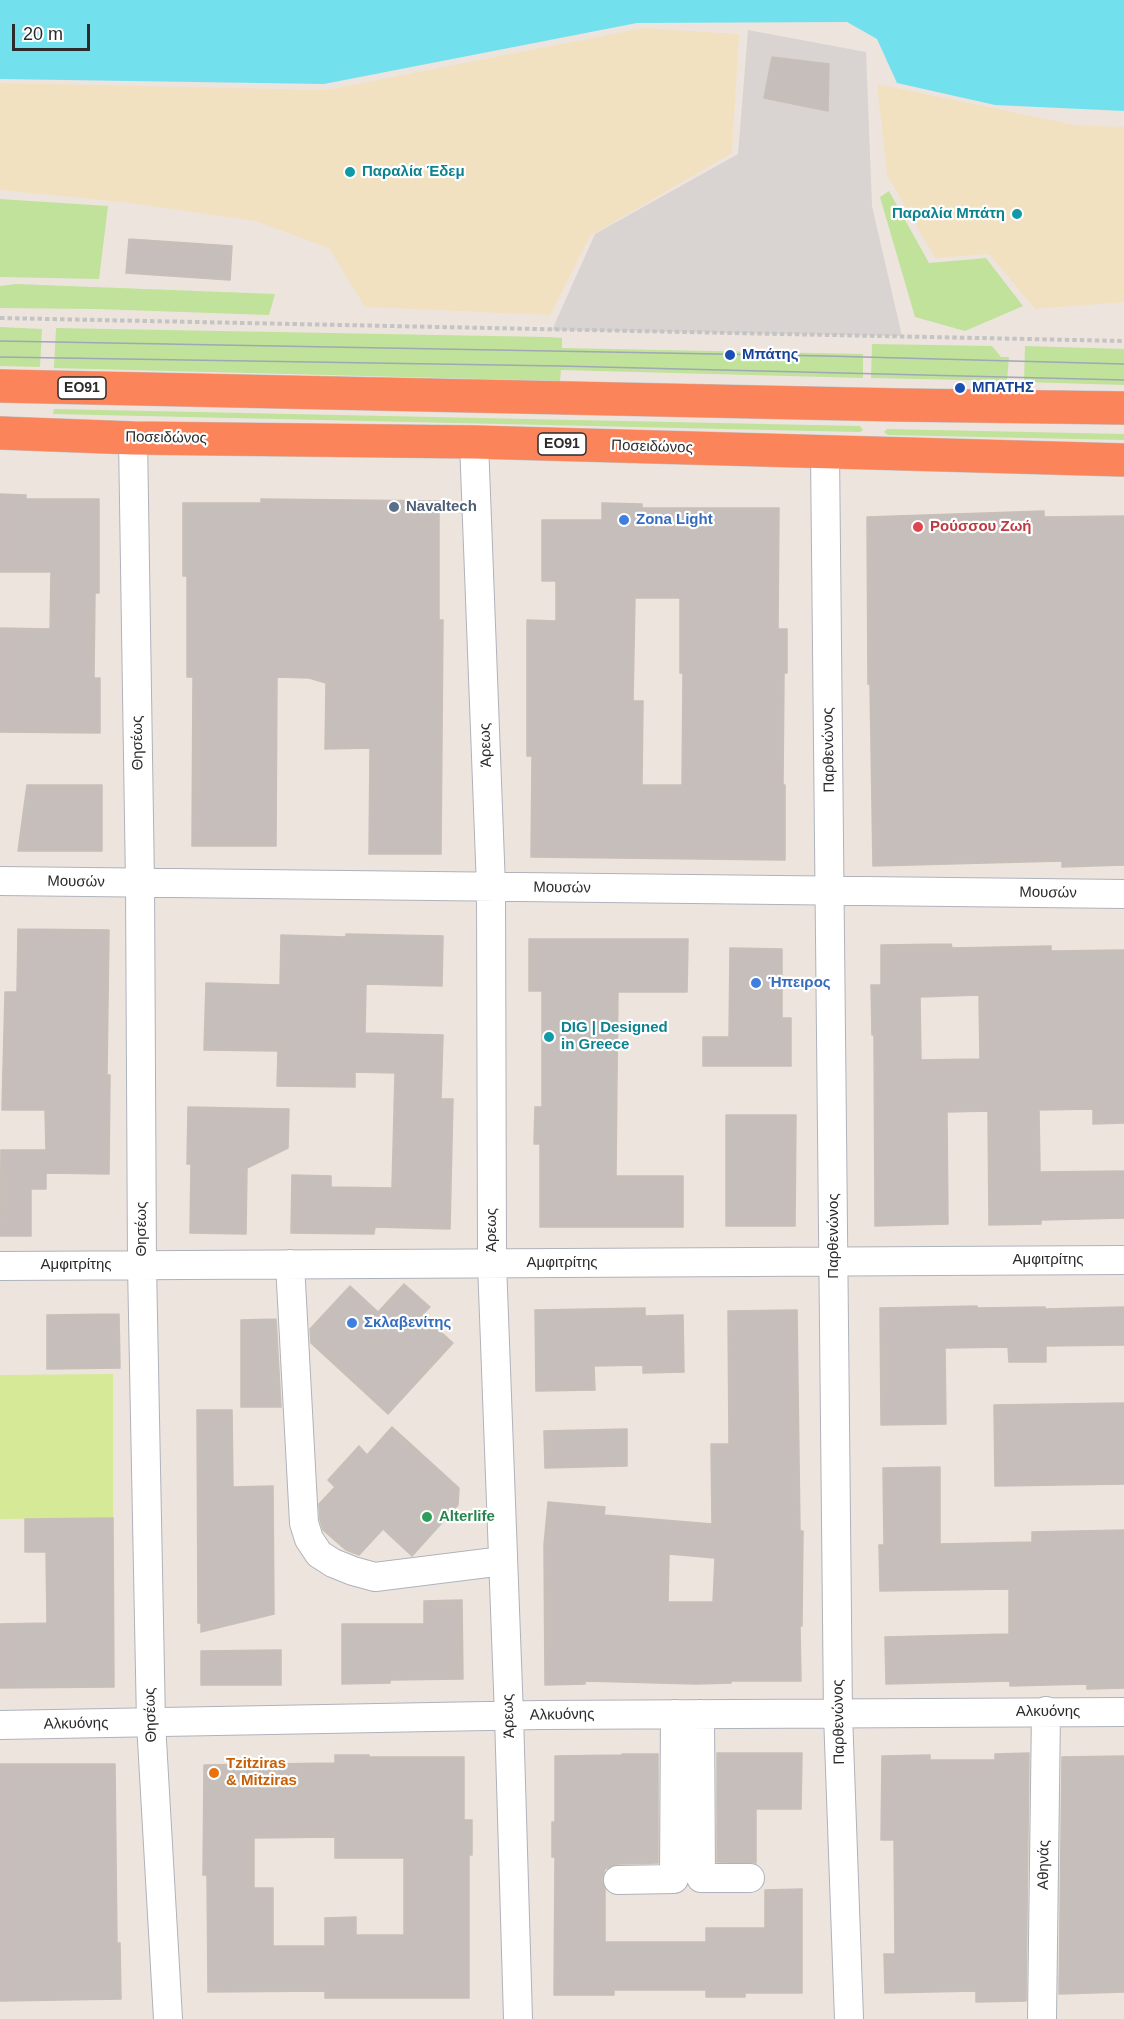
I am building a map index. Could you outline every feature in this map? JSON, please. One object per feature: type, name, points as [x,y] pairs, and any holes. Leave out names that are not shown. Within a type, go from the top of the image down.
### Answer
[{"type":"highway","name":"ΕΟ91","points":[[0,386],[909,406],[1124,408]]},
{"type":"highway","name":"Ποσειδώνος","points":[[0,433],[133,438],[474,442],[1124,460]]},
{"type":"street","name":"Θησέως","points":[[133,438],[140,883],[142,1265],[151,1723],[168,2019]]},
{"type":"street","name":"Άρεως","points":[[474,442],[491,887],[492,1263],[518,2019]]},
{"type":"street","name":"Παρθενώνος","points":[[825,452],[838,1714],[849,2019]]},
{"type":"street","name":"Μουσών","points":[[0,881],[1124,894]]},
{"type":"street","name":"Αμφιτρίτης","points":[[0,1266],[1124,1260]]},
{"type":"street","points":[[290,1264],[304,1522],[309,1539],[319,1554],[352,1571],[375,1577],[503,1561]]},
{"type":"street","name":"Αθηνάς","points":[[1042,2019],[1046,1711]]},
{"type":"street","name":"Αλκυόνης","points":[[0,1725],[509,1716],[1124,1712]]},
{"type":"street","points":[[688,1714],[701,1878],[750,1878]]},
{"type":"street","points":[[618,1880],[674,1879],[688,1714]]},
{"type":"path","points":[[0,318],[1124,341]]},
{"type":"green space","points":[[889,191],[929,263],[986,258],[1023,306],[965,331],[915,317],[880,197]]},
{"type":"green space","points":[[0,199],[108,206],[99,279],[0,277]]},
{"type":"green space","points":[[16,284],[275,294],[269,315],[0,308],[0,286]]},
{"type":"green space","points":[[0,327],[42,329],[40,367],[0,366]]},
{"type":"green space","points":[[56,328],[548,337],[562,338],[562,348],[863,354],[863,378],[561,370],[560,381],[54,368]]},
{"type":"green space","points":[[872,344],[992,346],[1001,357],[1009,357],[1007,381],[871,378]]},
{"type":"green space","points":[[1025,346],[1124,349],[1124,385],[1024,382]]},
{"type":"green space","points":[[54,409],[860,426],[863,430],[860,432],[53,414]]},
{"type":"green space","points":[[887,429],[1124,434],[1124,440],[888,435],[884,432]]},
{"type":"green space","points":[[113,1374],[113,1518],[0,1519],[0,1375]]},
{"type":"sand","name":"Παραλία Έδεμ","points":[[643,28],[739,34],[732,153],[590,236],[550,315],[365,307],[329,248],[255,221],[122,202],[0,190],[0,83],[327,90]]},
{"type":"sand","name":"Παραλία Μπάτη","points":[[877,84],[1075,125],[1124,127],[1124,302],[1035,309],[989,254],[935,258],[887,175]]},
{"type":"shaded area","points":[[748,30],[866,52],[872,206],[902,336],[552,330],[595,234],[738,154]]},
{"type":"water","points":[[0,0],[1124,0],[1124,111],[995,105],[897,83],[877,39],[847,22],[637,23],[324,84],[0,79]]},
{"type":"building","points":[[772,57],[829,64],[828,111],[764,98]]},
{"type":"building","points":[[129,239],[232,246],[230,280],[126,273]]},
{"type":"building","points":[[0,494],[26,495],[26,499],[99,499],[99,593],[95,593],[94,678],[100,678],[100,733],[0,732],[0,628],[50,629],[51,572],[0,572]]},
{"type":"building","points":[[261,499],[439,501],[439,620],[443,620],[441,854],[369,854],[370,748],[325,749],[326,683],[309,678],[277,677],[276,846],[192,846],[193,677],[187,677],[187,576],[183,576],[183,503],[261,503]]},
{"type":"building","points":[[602,503],[642,504],[642,508],[779,508],[778,629],[787,629],[787,673],[784,673],[783,785],[785,785],[785,860],[531,857],[532,756],[527,756],[527,620],[556,621],[556,581],[542,581],[542,520],[602,520]],"holes":[[[635,598],[680,598],[680,673],[683,673],[682,785],[642,785],[643,701],[633,701]]]},
{"type":"building","points":[[1044,511],[1044,517],[1124,516],[1124,865],[1062,867],[1062,861],[873,866],[870,684],[868,684],[867,517]]},
{"type":"building","points":[[27,785],[102,785],[102,851],[18,851]]},
{"type":"building","points":[[18,929],[109,930],[107,1075],[110,1075],[109,1174],[46,1173],[46,1189],[31,1189],[31,1236],[0,1236],[1,1150],[46,1150],[45,1110],[2,1110],[5,992],[17,992]]},
{"type":"building","points":[[346,934],[443,936],[442,986],[366,984],[365,1033],[443,1035],[441,1099],[453,1099],[450,1229],[375,1227],[374,1234],[291,1233],[292,1175],[331,1176],[331,1187],[392,1188],[395,1073],[355,1072],[355,1087],[277,1086],[278,1051],[204,1050],[206,983],[280,985],[281,935],[346,937]]},
{"type":"building","points":[[529,939],[688,939],[687,992],[618,992],[616,1176],[683,1176],[683,1227],[540,1227],[540,1144],[534,1144],[535,1107],[542,1107],[542,991],[529,991]]},
{"type":"building","points":[[951,944],[952,948],[1051,946],[1051,951],[1124,950],[1124,1123],[1093,1124],[1093,1109],[1039,1110],[1040,1172],[1124,1171],[1124,1218],[1041,1220],[1041,1224],[989,1225],[988,1111],[947,1112],[948,1224],[875,1226],[874,1035],[872,1035],[871,985],[881,985],[881,945]],"holes":[[[979,995],[980,1059],[921,1060],[920,997]]]},
{"type":"building","name":"Ήπειρος","points":[[730,948],[782,949],[782,1018],[791,1018],[791,1066],[703,1066],[703,1037],[729,1037]]},
{"type":"building","points":[[188,1107],[289,1109],[288,1148],[247,1168],[246,1234],[190,1233],[191,1164],[187,1164]]},
{"type":"building","points":[[726,1115],[796,1115],[795,1226],[726,1226]]},
{"type":"building","points":[[404,1284],[430,1307],[422,1315],[453,1343],[388,1414],[311,1343],[310,1329],[350,1286],[378,1312]]},
{"type":"building","points":[[977,1306],[977,1308],[1045,1307],[1045,1309],[1124,1307],[1124,1345],[1046,1346],[1046,1362],[1009,1362],[1008,1347],[945,1348],[946,1424],[881,1425],[880,1308]]},
{"type":"building","points":[[645,1308],[645,1316],[683,1315],[684,1372],[643,1373],[643,1365],[594,1366],[595,1390],[536,1391],[535,1310]]},
{"type":"building","points":[[797,1310],[800,1531],[803,1531],[801,1681],[731,1681],[731,1683],[696,1684],[585,1681],[585,1684],[545,1685],[544,1545],[548,1502],[605,1507],[604,1515],[712,1524],[711,1444],[729,1444],[728,1311]],"holes":[[[669,1554],[715,1558],[713,1602],[668,1602]]]},
{"type":"building","points":[[119,1314],[120,1368],[47,1369],[47,1315]]},
{"type":"building","points":[[276,1319],[281,1407],[241,1407],[241,1320]]},
{"type":"building","points":[[1124,1403],[1124,1484],[995,1486],[994,1405]]},
{"type":"building","points":[[197,1410],[232,1410],[233,1487],[273,1486],[274,1614],[201,1632],[201,1623],[198,1623]]},
{"type":"building","points":[[392,1427],[459,1488],[458,1505],[412,1556],[383,1529],[359,1555],[346,1550],[323,1530],[319,1504],[335,1487],[328,1480],[359,1446],[367,1455]]},
{"type":"building","points":[[627,1429],[627,1466],[545,1468],[544,1431]]},
{"type":"building","points":[[940,1467],[940,1544],[1032,1542],[1032,1532],[1124,1530],[1124,1688],[1087,1689],[1087,1684],[1010,1686],[1010,1681],[886,1684],[885,1637],[1009,1634],[1009,1589],[880,1591],[879,1545],[884,1545],[883,1468]]},
{"type":"building","points":[[113,1518],[114,1687],[0,1688],[0,1624],[47,1623],[46,1552],[25,1552],[25,1519]]},
{"type":"building","points":[[462,1600],[463,1679],[390,1680],[390,1683],[342,1684],[342,1624],[424,1624],[424,1601]]},
{"type":"building","points":[[281,1650],[281,1685],[201,1685],[201,1651]]},
{"type":"building","points":[[717,1753],[802,1753],[801,1809],[756,1809],[756,1863],[717,1862]]},
{"type":"building","points":[[1029,1753],[1026,2001],[976,2002],[976,1991],[885,1993],[884,1954],[895,1954],[894,1840],[881,1840],[882,1756],[930,1755],[930,1760],[995,1760],[995,1754]]},
{"type":"building","points":[[658,1754],[658,1863],[618,1864],[605,1869],[602,1880],[605,1889],[605,1942],[706,1942],[706,1928],[765,1928],[765,1890],[802,1889],[802,1993],[745,1993],[745,1997],[706,1997],[706,1990],[614,1990],[614,1995],[554,1995],[555,1857],[552,1857],[552,1822],[555,1822],[555,1756]]},
{"type":"building","points":[[335,1755],[464,1757],[464,1820],[472,1820],[472,1855],[469,1855],[469,1998],[325,1998],[325,1991],[208,1992],[207,1875],[203,1875],[204,1765],[335,1763]],"holes":[[[335,1837],[335,1858],[404,1858],[404,1935],[356,1935],[356,1917],[325,1918],[325,1946],[273,1946],[273,1888],[254,1888],[254,1838]]]},
{"type":"building","points":[[1124,1756],[1124,1992],[1059,1994],[1062,1757]]},
{"type":"building","points":[[0,1764],[115,1764],[117,1943],[120,1943],[121,1999],[0,2001]]},
{"type":"tram line","points":[[0,341],[826,356],[1124,364]]},
{"type":"tram line","points":[[0,357],[560,366],[1124,380]]},
{"type":"place","name":"Παραλία Έδεμ","points":[[350,172]]},
{"type":"place","name":"Παραλία Μπάτη","points":[[1017,214]]},
{"type":"place","name":"Μπάτης","points":[[730,355]]},
{"type":"place","name":"ΜΠΑΤΗΣ","points":[[960,388]]},
{"type":"place","name":"Navaltech","points":[[394,507]]},
{"type":"place","name":"Zona Light","points":[[624,520]]},
{"type":"place","name":"Ρούσσου Ζωή","points":[[918,527]]},
{"type":"place","name":"Ήπειρος","points":[[756,983]]},
{"type":"place","name":"DIG | Designed in Greece","points":[[549,1037]]},
{"type":"place","name":"Σκλαβενίτης","points":[[352,1323]]},
{"type":"place","name":"Alterlife","points":[[427,1517]]},
{"type":"place","name":"Tzitziras & Mitziras","points":[[214,1773]]}]
